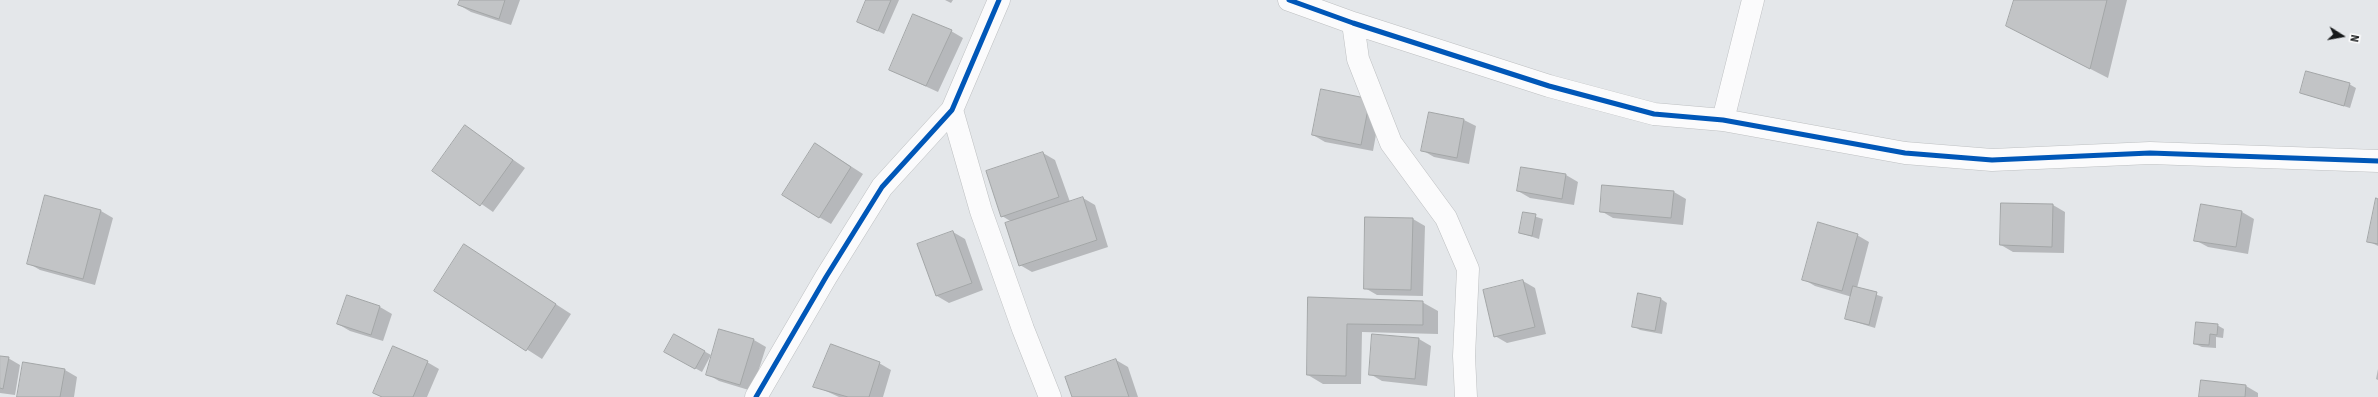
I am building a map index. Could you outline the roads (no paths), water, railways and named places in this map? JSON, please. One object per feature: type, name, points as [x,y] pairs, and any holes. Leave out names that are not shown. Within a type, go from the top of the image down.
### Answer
[{"type":"street","points":[[756,397],[826,276],[882,187],[952,110],[999,0]]},
{"type":"street","points":[[1289,0],[1353,23],[1549,86],[1654,114],[1723,120],[1904,153],[1992,160],[2150,153],[2378,161]]},
{"type":"street","points":[[1723,120],[1753,0]]},
{"type":"street","points":[[1353,23],[1358,59],[1391,143],[1446,218],[1468,269],[1464,356],[1466,397]]},
{"type":"street","points":[[952,110],[981,211],[1023,329],[1050,397]]}]
